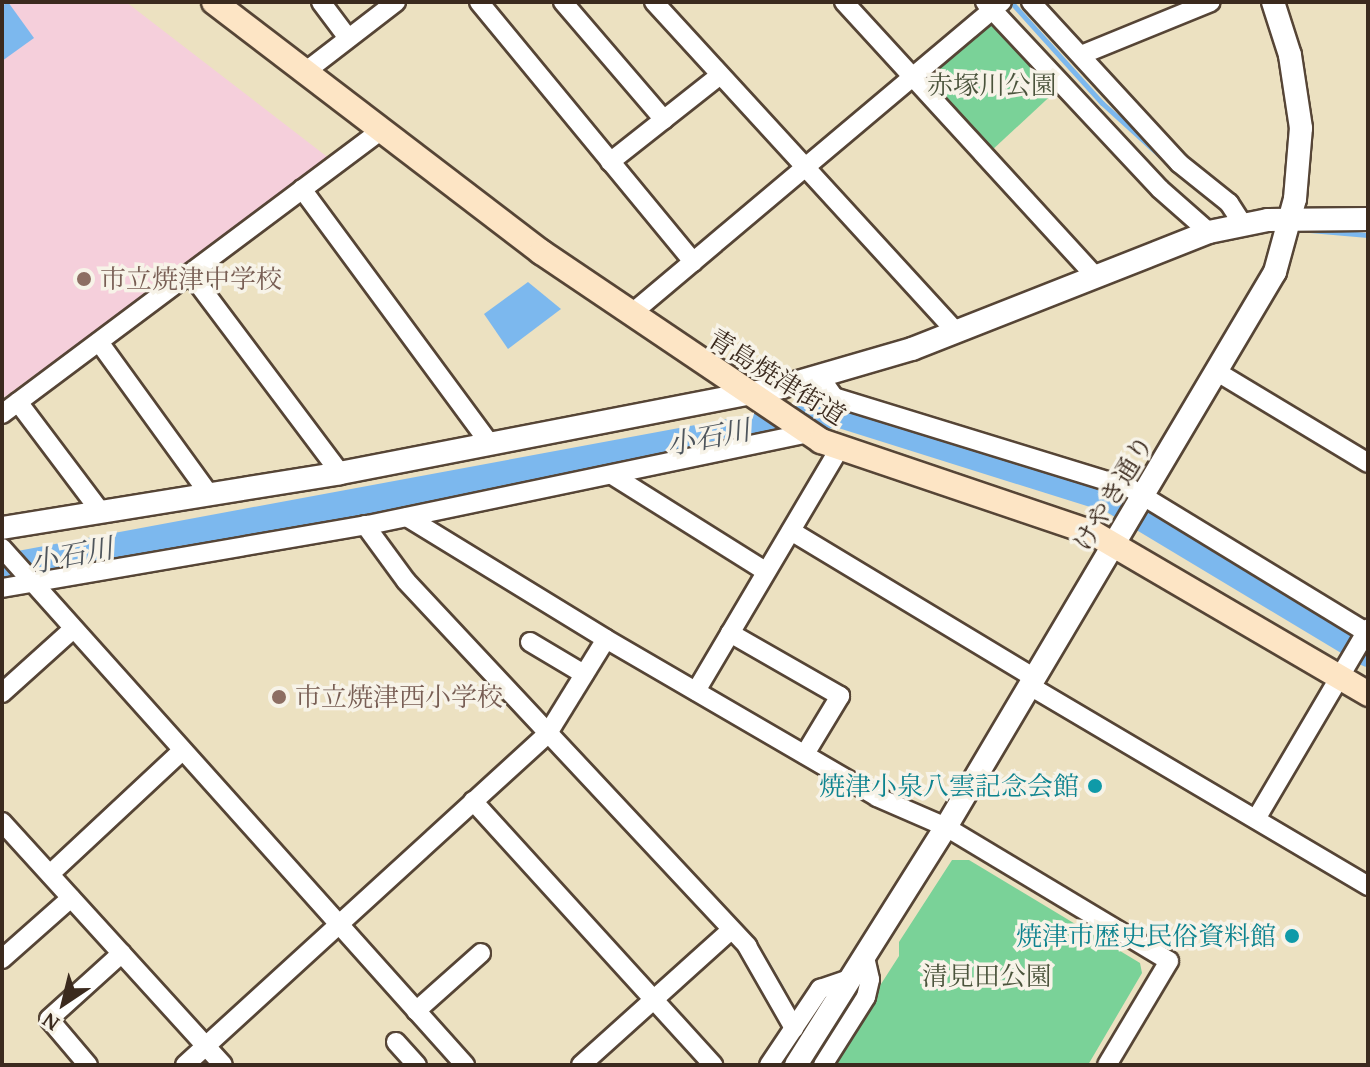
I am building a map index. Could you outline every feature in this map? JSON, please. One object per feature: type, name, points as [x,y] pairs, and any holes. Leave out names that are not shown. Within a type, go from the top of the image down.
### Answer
[{"type":"main road","name":"青島焼津街道","points":[[214,2],[381,130],[631,314],[808,433],[839,449],[1121,534],[1344,668],[1368,694]]},
{"type":"street","points":[[321,2],[348,38]]},
{"type":"street","points":[[305,72],[396,2]]},
{"type":"street","points":[[479,2],[693,262]]},
{"type":"street","points":[[563,2],[664,120]]},
{"type":"street","points":[[654,2],[956,332]]},
{"type":"street","points":[[844,2],[1097,278]]},
{"type":"street","points":[[1031,2],[1179,163],[1229,203],[1242,223]]},
{"type":"street","points":[[1157,2],[1164,21]]},
{"type":"street","points":[[1081,55],[1211,2]]},
{"type":"street","name":"けやき通り","points":[[796,1065],[946,827],[1265,293],[1291,219],[1301,128],[1290,55],[1273,2]]},
{"type":"street","points":[[631,314],[994,5],[1176,205],[1209,232]]},
{"type":"street","points":[[610,162],[720,75]]},
{"type":"street","points":[[2,414],[381,130]]},
{"type":"street","points":[[302,189],[491,445]]},
{"type":"street","points":[[2,528],[340,473],[820,377],[956,332],[1209,232],[1242,223],[1291,219],[1368,219]]},
{"type":"street","points":[[190,273],[340,473]]},
{"type":"street","points":[[99,342],[209,494]]},
{"type":"street","points":[[1219,373],[1368,463]]},
{"type":"street","points":[[820,377],[834,397],[980,439],[1143,499],[1367,631],[1256,819]]},
{"type":"street","points":[[18,402],[101,512]]},
{"type":"street","points":[[2,588],[407,517],[808,433]]},
{"type":"street","points":[[696,691],[839,449]]},
{"type":"street","points":[[612,475],[765,571]]},
{"type":"street","points":[[407,517],[606,639],[877,797],[946,827],[1169,961],[1107,1065]]},
{"type":"street","points":[[370,524],[389,562],[551,729],[731,930],[765,973],[794,1028]]},
{"type":"street","points":[[791,531],[1368,886]]},
{"type":"street","points":[[2,548],[181,752],[465,1065]]},
{"type":"street","points":[[2,693],[73,629]]},
{"type":"street","points":[[730,633],[840,696],[805,754]]},
{"type":"street","points":[[185,1065],[551,729],[606,639]]},
{"type":"street","points":[[530,642],[584,674]]},
{"type":"street","points":[[50,874],[181,752]]},
{"type":"street","points":[[473,801],[713,1065]]},
{"type":"street","points":[[2,822],[223,1065]]},
{"type":"street","points":[[2,959],[71,898]]},
{"type":"street","points":[[581,1065],[731,930]]},
{"type":"street","points":[[88,1065],[49,1019],[122,953]]},
{"type":"street","points":[[416,1011],[481,953]]},
{"type":"street","points":[[823,1065],[866,997],[870,979],[865,957]]},
{"type":"street","points":[[769,1065],[820,989],[852,978]]},
{"type":"street","points":[[396,1042],[417,1065]]},
{"type":"shaded area","name":"市立焼津中学校","points":[[2,2],[126,2],[330,159],[2,399]]},
{"type":"green space","name":"赤塚川公園","points":[[989,22],[1059,88],[990,152],[925,76]]},
{"type":"green space","name":"清見田公園","points":[[952,860],[969,860],[1140,963],[1142,973],[1088,1065],[829,1065],[899,956],[899,942]]},
{"type":"water","points":[[8,2],[34,38],[2,61],[2,6]]},
{"type":"water","points":[[528,282],[561,309],[508,349],[484,314]]},
{"type":"waterway","points":[[1011,2],[1102,103],[1169,164]]},
{"type":"waterway","points":[[1298,229],[1368,235]]},
{"type":"waterway","name":"小石川","points":[[2,568],[837,413],[1112,499],[1368,653]]},
{"type":"waterway","points":[[362,503],[371,519]]},
{"type":"waterway","points":[[764,958],[783,991]]},
{"type":"place","name":"市立焼津中学校","points":[[84,279]]},
{"type":"place","name":"市立焼津西小学校","points":[[279,697]]},
{"type":"place","name":"焼津小泉八雲記念会館","points":[[1095,786]]},
{"type":"place","name":"焼津市歴史民俗資料館","points":[[1292,936]]}]
